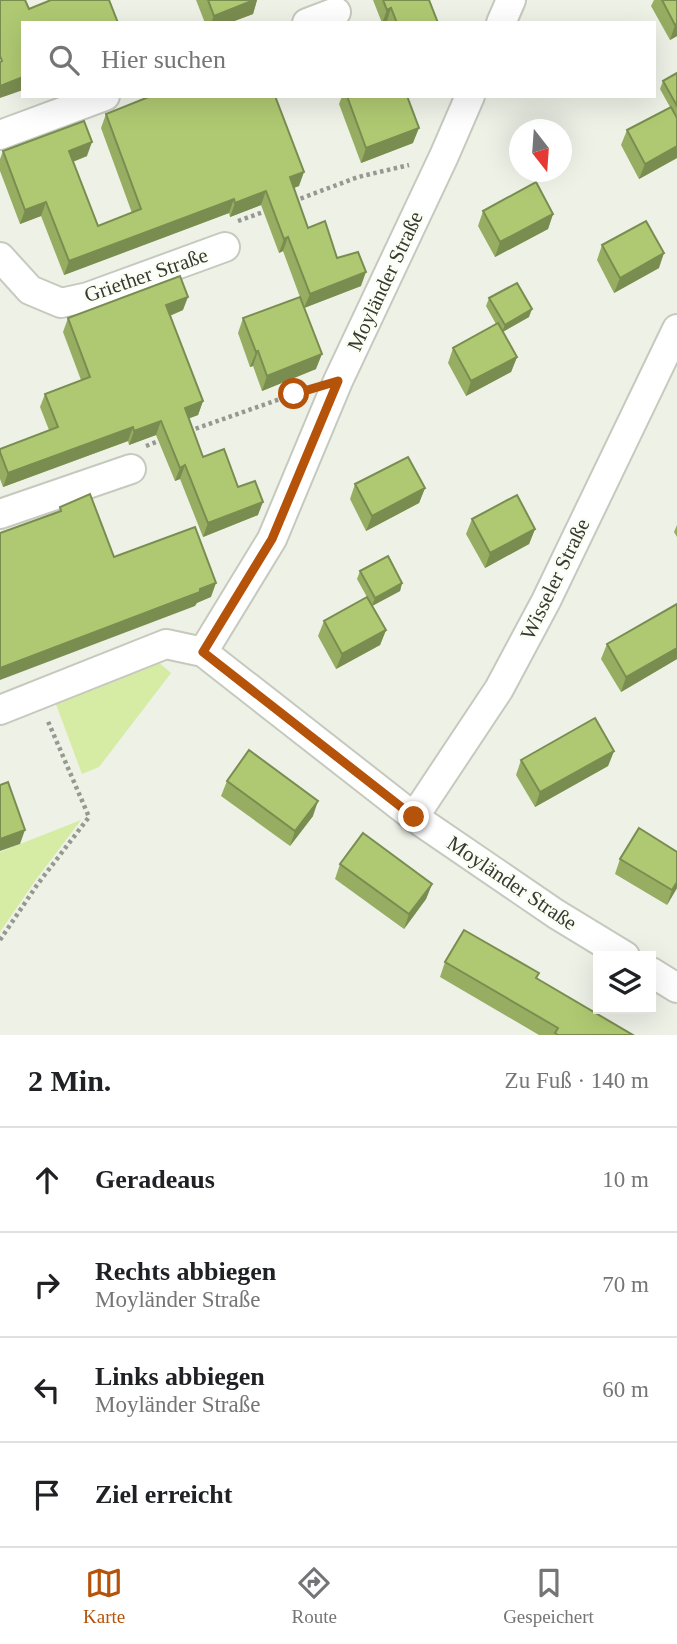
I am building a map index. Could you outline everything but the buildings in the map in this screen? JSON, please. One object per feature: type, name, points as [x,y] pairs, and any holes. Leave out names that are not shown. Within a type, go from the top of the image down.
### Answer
[{"type":"street","points":[[502,21],[511,0]]},
{"type":"street","points":[[312,21],[336,12]]},
{"type":"street","points":[[0,135],[100,98]]},
{"type":"street","name":"Moyländer Straße","points":[[203,652],[272,539],[338,381],[469,98]]},
{"type":"street","name":"Griether Straße","points":[[0,257],[30,290],[61,303],[88,297],[225,247]]},
{"type":"street","name":"Wisseler Straße","points":[[414,817],[499,689],[546,601],[677,330]]},
{"type":"street","points":[[0,514],[131,469]]},
{"type":"street","name":"Moyländer Straße","points":[[0,710],[166,644],[203,652],[414,817],[556,914],[617,951]]},
{"type":"street","points":[[656,975],[677,988]]},
{"type":"path","points":[[286,203],[358,177],[444,156]]},
{"type":"path","points":[[225,247],[239,221],[275,208]]},
{"type":"path","points":[[180,434],[338,381]]},
{"type":"path","points":[[131,469],[142,447],[167,438]]},
{"type":"path","points":[[0,940],[37,885],[89,817],[37,696]]},
{"type":"green space","points":[[157,661],[171,673],[99,767],[82,774],[54,699]]},
{"type":"green space","points":[[81,820],[35,881],[0,932],[0,852]]},
{"type":"route","points":[[294,394],[338,381],[272,539],[203,652],[414,817]]}]
